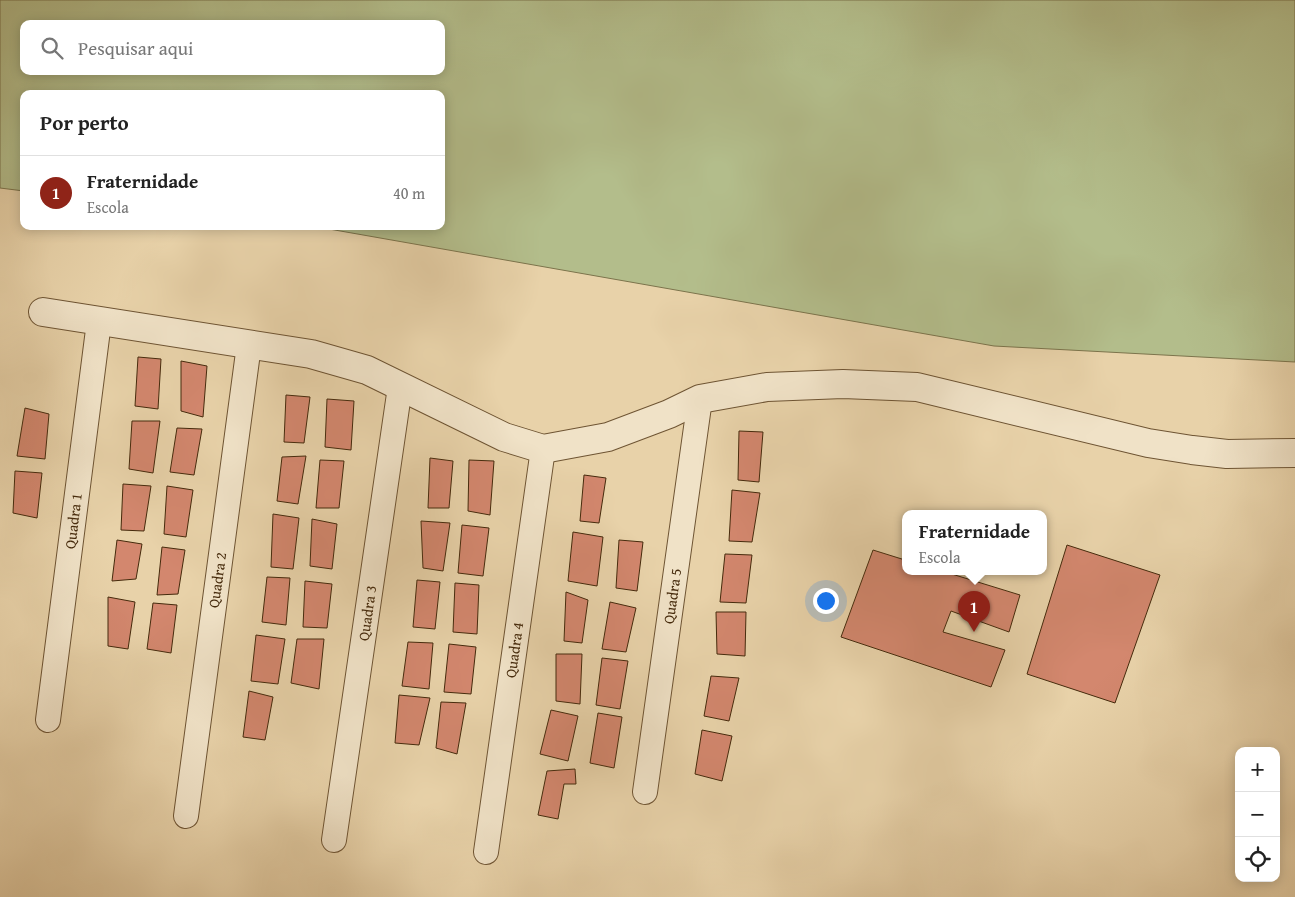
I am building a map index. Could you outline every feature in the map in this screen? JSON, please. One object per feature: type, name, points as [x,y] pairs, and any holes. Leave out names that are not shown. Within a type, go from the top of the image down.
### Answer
[{"type":"street","points":[[43,312],[311,354],[367,370],[504,437],[543,449],[608,436],[669,414],[700,399],[766,387],[843,384],[917,387],[1148,443],[1227,454],[1295,453]]},
{"type":"street","name":"Quadra 1","points":[[48,720],[99,322]]},
{"type":"street","name":"Quadra 2","points":[[186,816],[249,345]]},
{"type":"street","name":"Quadra 3","points":[[334,840],[400,387]]},
{"type":"street","name":"Quadra 5","points":[[645,792],[700,399]]},
{"type":"street","name":"Quadra 4","points":[[486,852],[543,449]]},
{"type":"green space","points":[[0,0],[1295,0],[1295,362],[994,346],[335,230],[445,230],[445,90],[20,90],[20,190],[0,188]]},
{"type":"building","points":[[138,357],[161,359],[158,409],[135,406]]},
{"type":"building","points":[[181,361],[207,366],[203,417],[181,411]]},
{"type":"building","points":[[286,395],[310,397],[304,443],[284,442]]},
{"type":"building","points":[[327,399],[354,401],[351,450],[325,447]]},
{"type":"building","points":[[25,408],[49,414],[45,459],[17,456]]},
{"type":"building","points":[[132,421],[160,421],[153,473],[129,469]]},
{"type":"building","points":[[177,428],[202,429],[194,475],[170,472]]},
{"type":"building","points":[[739,431],[763,432],[759,482],[738,480]]},
{"type":"building","points":[[306,456],[298,504],[277,501],[282,457]]},
{"type":"building","points":[[430,458],[453,461],[449,508],[428,508]]},
{"type":"building","points":[[320,460],[344,461],[339,508],[316,508]]},
{"type":"building","points":[[469,460],[494,461],[490,515],[468,511]]},
{"type":"building","points":[[15,471],[42,473],[37,518],[13,513]]},
{"type":"building","points":[[584,475],[606,478],[599,523],[580,521]]},
{"type":"building","points":[[123,484],[151,486],[144,531],[121,530]]},
{"type":"building","points":[[167,486],[193,490],[186,537],[164,534]]},
{"type":"building","points":[[732,490],[760,493],[752,542],[729,541]]},
{"type":"building","points":[[273,514],[299,518],[293,569],[271,567]]},
{"type":"building","points":[[312,519],[337,524],[332,569],[310,566]]},
{"type":"building","points":[[421,521],[450,523],[443,571],[423,568]]},
{"type":"building","points":[[462,525],[489,528],[483,576],[458,573]]},
{"type":"building","points":[[573,532],[603,537],[597,586],[568,581]]},
{"type":"building","points":[[117,540],[142,544],[136,579],[112,581]]},
{"type":"building","points":[[619,540],[643,542],[637,591],[616,588]]},
{"type":"building","points":[[1067,545],[1160,575],[1115,703],[1027,674]]},
{"type":"building","points":[[162,547],[185,550],[178,594],[157,595]]},
{"type":"building","points":[[873,550],[902,559],[902,575],[955,575],[1020,595],[1009,632],[951,611],[943,632],[1005,650],[991,687],[841,637]]},
{"type":"building","points":[[725,554],[752,555],[746,603],[720,602]]},
{"type":"building","points":[[267,577],[290,578],[286,625],[262,622]]},
{"type":"building","points":[[417,580],[440,582],[435,629],[413,627]]},
{"type":"building","points":[[305,581],[332,584],[327,628],[303,627]]},
{"type":"building","points":[[455,583],[479,585],[477,634],[453,632]]},
{"type":"building","points":[[566,592],[588,600],[582,643],[564,641]]},
{"type":"building","points":[[108,597],[135,602],[128,649],[108,646]]},
{"type":"building","points":[[610,602],[636,608],[626,652],[602,649]]},
{"type":"building","points":[[153,603],[177,605],[171,653],[147,649]]},
{"type":"building","points":[[716,612],[746,612],[745,656],[717,654]]},
{"type":"building","points":[[256,635],[285,639],[278,684],[251,681]]},
{"type":"building","points":[[297,639],[324,639],[319,689],[291,683]]},
{"type":"building","points":[[408,642],[433,643],[429,689],[402,686]]},
{"type":"building","points":[[449,644],[476,647],[471,694],[444,692]]},
{"type":"building","points":[[556,654],[582,654],[580,704],[556,701]]},
{"type":"building","points":[[602,658],[628,661],[620,709],[596,705]]},
{"type":"building","points":[[711,676],[739,678],[729,721],[704,716]]},
{"type":"building","points":[[249,691],[273,697],[265,740],[243,737]]},
{"type":"building","points":[[399,695],[430,698],[419,745],[395,743]]},
{"type":"building","points":[[441,702],[466,703],[457,754],[436,748]]},
{"type":"building","points":[[551,710],[578,716],[568,761],[540,754]]},
{"type":"building","points":[[598,713],[622,717],[614,768],[590,763]]},
{"type":"building","points":[[702,730],[732,736],[722,781],[695,774]]},
{"type":"building","points":[[575,769],[576,784],[564,784],[558,819],[538,815],[547,771]]},
{"type":"place","name":"Fraternidade","points":[[974,632]]}]
